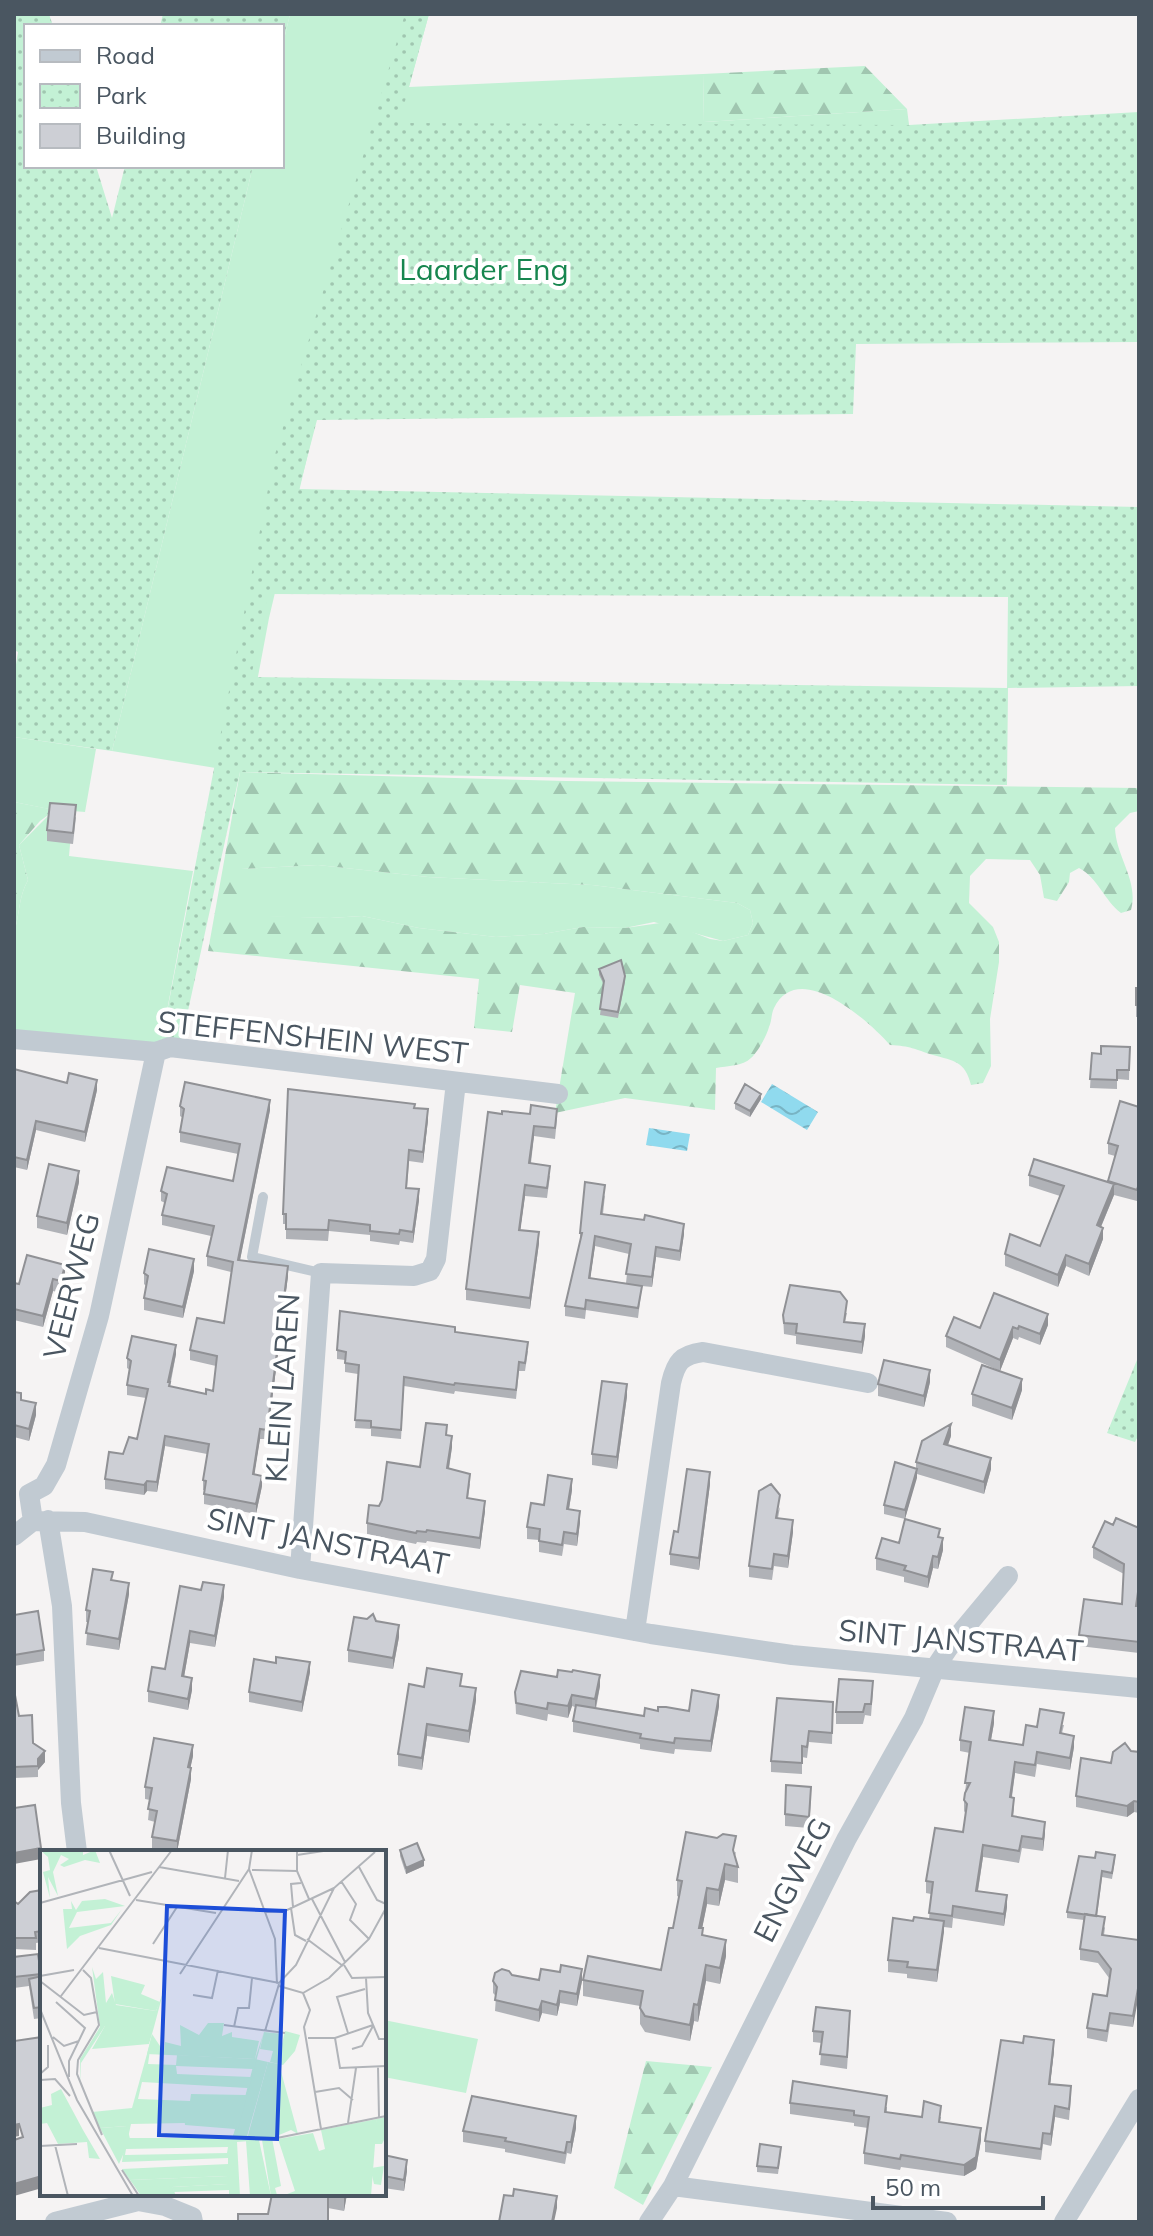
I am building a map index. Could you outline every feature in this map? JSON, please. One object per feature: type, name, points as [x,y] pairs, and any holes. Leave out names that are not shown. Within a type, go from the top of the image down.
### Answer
[{"type":"street","name":"STEFFENSHEIN WEST","points":[[14,1039],[166,1043],[558,1094]]},
{"type":"street","name":"VEERWEG","points":[[77,1850],[71,1803],[62,1606],[40,1521],[21,1492],[44,1486],[56,1465],[99,1316],[166,1043]]},
{"type":"street","name":"KLEIN LAREN","points":[[300,1569],[321,1273],[414,1276],[430,1271],[436,1259],[456,1082]]},
{"type":"street","points":[[635,1631],[671,1383],[675,1365],[685,1354],[703,1352],[868,1383]]},
{"type":"street","name":"SINT JANSTRAAT","points":[[40,1521],[85,1522],[300,1569],[635,1631],[792,1655],[1139,1688]]},
{"type":"street","points":[[14,1536],[40,1521]]},
{"type":"street","name":"ENGWEG","points":[[649,2222],[673,2186],[847,1838],[914,1718],[935,1668],[1008,1576]]},
{"type":"street","points":[[1064,2222],[1139,2099]]},
{"type":"street","points":[[673,2186],[947,2222]]},
{"type":"street","points":[[184,2196],[192,2220]]},
{"type":"street","points":[[55,2222],[141,2198],[192,2220]]},
{"type":"lane","points":[[263,1197],[252,1257],[321,1273]]},
{"type":"green space","points":[[14,14],[49,14],[52,24],[24,24],[24,168],[97,168],[112,218],[124,168],[253,168],[112,751],[14,737],[14,677],[18,652],[14,650]]},
{"type":"green space","points":[[163,14],[290,14],[284,40],[284,24],[160,24]]},
{"type":"green space","points":[[290,14],[429,14],[409,87],[703,74],[704,122],[907,109],[919,201],[329,365],[269,618],[240,772],[112,751],[253,168],[284,168],[284,40]]},
{"type":"green space","name":"Laarder Eng","points":[[405,14],[429,14],[399,123],[909,125],[1139,112],[1139,342],[856,344],[853,414],[317,420],[299,489],[1139,507],[1139,686],[1008,688],[1007,785],[240,772],[181,1043],[161,1043],[274,458]],"holes":[[[268,594],[1008,597],[1007,688],[251,677]]]},
{"type":"green space","points":[[865,66],[907,109],[704,122],[703,74]]},
{"type":"green space","points":[[14,737],[96,749],[85,812],[73,811],[69,856],[193,871],[161,1043],[14,1033],[14,933],[22,893],[28,880],[19,845],[54,810],[14,802]]},
{"type":"green space","points":[[240,772],[566,781],[1139,788],[1139,811],[1130,813],[1115,828],[1132,889],[1131,910],[1121,913],[1091,877],[1079,868],[1070,873],[1069,882],[1057,901],[1044,898],[1040,875],[1030,860],[986,859],[970,876],[969,903],[993,927],[999,942],[990,1019],[991,1066],[983,1083],[971,1085],[962,1067],[953,1061],[912,1048],[890,1045],[850,1009],[815,991],[799,989],[785,994],[774,1008],[766,1034],[748,1061],[716,1068],[715,1110],[625,1098],[555,1113],[575,993],[520,985],[512,1032],[474,1028],[479,979],[208,951]],"holes":[[[318,865],[428,877],[592,885],[737,903],[750,910],[753,923],[748,935],[723,941],[667,922],[496,937],[419,928],[362,916],[241,915],[241,869]]]},
{"type":"green space","points":[[14,802],[55,810],[40,821],[19,845],[28,880],[22,893],[14,933]]},
{"type":"green space","points":[[318,865],[428,877],[592,885],[737,903],[750,910],[753,923],[748,935],[723,941],[654,922],[625,928],[583,927],[496,937],[419,928],[362,916],[241,916],[241,869]]},
{"type":"green space","points":[[1139,1355],[1139,1434],[1135,1442],[1107,1433]]},
{"type":"green space","points":[[386,2020],[478,2039],[466,2093],[386,2077]]},
{"type":"green space","points":[[646,2061],[712,2067],[643,2205],[614,2188]]},
{"type":"water","points":[[772,1084],[818,1112],[807,1130],[761,1102]]},
{"type":"water","points":[[649,1128],[690,1134],[687,1151],[646,1145]]},
{"type":"building","points":[[50,803],[76,805],[73,833],[47,830]]},
{"type":"building","points":[[621,960],[625,976],[618,1012],[600,1009],[604,981],[599,969]]},
{"type":"building","points":[[1136,988],[1139,988],[1139,1005],[1136,1005]]},
{"type":"building","points":[[1101,1046],[1130,1047],[1129,1070],[1117,1070],[1117,1080],[1090,1079],[1092,1053],[1101,1054]]},
{"type":"building","points":[[14,1069],[67,1083],[69,1073],[97,1080],[85,1132],[36,1121],[27,1160],[14,1157]]},
{"type":"building","points":[[185,1082],[270,1100],[238,1260],[288,1266],[267,1430],[260,1429],[253,1474],[262,1476],[256,1504],[204,1494],[209,1444],[165,1436],[157,1482],[147,1481],[144,1485],[105,1479],[109,1452],[123,1454],[129,1437],[137,1439],[148,1389],[127,1385],[131,1361],[127,1358],[132,1336],[176,1345],[169,1386],[206,1394],[206,1389],[213,1391],[217,1356],[190,1350],[197,1318],[224,1323],[233,1262],[207,1256],[214,1226],[162,1215],[167,1194],[161,1191],[167,1167],[233,1181],[240,1144],[180,1132],[184,1109],[180,1106]]},
{"type":"building","points":[[745,1084],[761,1094],[750,1111],[735,1103]]},
{"type":"building","points":[[288,1089],[415,1104],[414,1108],[428,1109],[423,1152],[409,1150],[406,1188],[419,1189],[413,1232],[370,1231],[370,1225],[329,1220],[328,1230],[286,1229],[286,1214],[283,1214]]},
{"type":"building","points":[[1120,1101],[1139,1107],[1137,1190],[1108,1181],[1118,1146],[1108,1143]]},
{"type":"building","points":[[531,1105],[557,1109],[555,1128],[534,1126],[529,1163],[550,1166],[547,1188],[525,1185],[519,1230],[539,1232],[530,1298],[466,1289],[488,1112],[530,1114]]},
{"type":"building","points":[[1034,1159],[1114,1184],[1097,1225],[1103,1228],[1089,1264],[1066,1255],[1058,1275],[1005,1254],[1010,1234],[1040,1246],[1064,1186],[1029,1175]]},
{"type":"building","points":[[49,1164],[79,1171],[67,1223],[37,1216]]},
{"type":"building","points":[[585,1182],[605,1185],[601,1214],[644,1220],[645,1215],[684,1224],[680,1251],[656,1247],[652,1277],[626,1274],[631,1244],[595,1236],[589,1278],[642,1286],[638,1308],[586,1300],[585,1309],[565,1306],[582,1233]]},
{"type":"building","points":[[149,1249],[194,1259],[183,1307],[144,1298],[148,1276],[144,1273]]},
{"type":"building","points":[[27,1255],[65,1265],[61,1281],[53,1279],[43,1316],[14,1309],[14,1283],[19,1284]]},
{"type":"building","points":[[790,1285],[840,1292],[847,1301],[844,1322],[865,1324],[862,1342],[796,1333],[797,1324],[784,1323],[783,1315]]},
{"type":"building","points":[[994,1293],[1048,1314],[1040,1334],[1019,1326],[1018,1329],[1013,1327],[1000,1360],[946,1336],[954,1317],[980,1328]]},
{"type":"building","points":[[340,1311],[455,1327],[455,1332],[528,1342],[525,1363],[519,1362],[516,1390],[404,1377],[401,1430],[371,1427],[371,1421],[355,1420],[359,1365],[345,1363],[346,1352],[337,1350]]},
{"type":"building","points":[[884,1360],[930,1370],[924,1396],[878,1384]]},
{"type":"building","points":[[982,1365],[1022,1379],[1012,1408],[972,1394]]},
{"type":"building","points":[[602,1381],[627,1384],[617,1457],[592,1454]]},
{"type":"building","points":[[14,1392],[21,1393],[21,1400],[36,1403],[29,1429],[14,1425]]},
{"type":"building","points":[[426,1423],[447,1425],[446,1435],[452,1436],[447,1468],[470,1474],[467,1498],[485,1501],[480,1538],[427,1530],[416,1533],[367,1523],[369,1505],[379,1506],[382,1500],[387,1462],[420,1467]]},
{"type":"building","points":[[951,1424],[944,1444],[991,1458],[984,1482],[916,1462],[922,1441]]},
{"type":"building","points":[[895,1462],[917,1469],[905,1510],[884,1505]]},
{"type":"building","points":[[687,1469],[710,1472],[699,1558],[670,1554],[674,1531],[678,1532]]},
{"type":"building","points":[[548,1475],[572,1479],[567,1509],[580,1511],[577,1534],[564,1532],[562,1545],[539,1541],[540,1529],[527,1527],[531,1503],[544,1505]]},
{"type":"building","points":[[771,1484],[780,1495],[776,1518],[793,1520],[788,1556],[774,1554],[772,1569],[749,1566],[759,1491]]},
{"type":"building","points":[[1116,1518],[1139,1528],[1136,1606],[1139,1606],[1139,1642],[1079,1635],[1084,1599],[1122,1604],[1124,1564],[1093,1547],[1105,1521],[1113,1525]]},
{"type":"building","points":[[905,1519],[940,1529],[938,1537],[943,1538],[938,1557],[933,1556],[928,1577],[904,1570],[906,1566],[876,1558],[882,1538],[899,1543]]},
{"type":"building","points":[[93,1569],[113,1572],[111,1580],[129,1583],[119,1639],[86,1633],[90,1611],[86,1610]]},
{"type":"building","points":[[203,1582],[224,1585],[215,1636],[190,1631],[182,1676],[192,1678],[188,1699],[148,1691],[152,1667],[165,1669],[180,1586],[201,1590]]},
{"type":"building","points":[[38,1611],[44,1650],[14,1655],[14,1615]]},
{"type":"building","points":[[373,1614],[376,1621],[399,1625],[393,1658],[348,1650],[354,1617],[367,1619]]},
{"type":"building","points":[[276,1657],[310,1662],[302,1702],[249,1692],[254,1659],[276,1663]]},
{"type":"building","points":[[427,1668],[462,1674],[460,1686],[476,1688],[469,1731],[427,1724],[422,1758],[398,1754],[409,1684],[424,1687]]},
{"type":"building","points":[[558,1670],[600,1675],[595,1699],[572,1695],[568,1706],[548,1703],[547,1709],[516,1703],[515,1692],[521,1671],[557,1677]]},
{"type":"building","points":[[839,1679],[873,1681],[871,1704],[865,1704],[863,1712],[836,1712]]},
{"type":"building","points":[[14,1690],[19,1716],[32,1715],[33,1743],[45,1751],[38,1759],[38,1766],[14,1767]]},
{"type":"building","points":[[692,1690],[719,1695],[711,1741],[675,1738],[674,1743],[573,1721],[576,1705],[644,1716],[645,1708],[658,1711],[658,1707],[666,1707],[689,1711]]},
{"type":"building","points":[[777,1698],[833,1702],[832,1733],[809,1731],[807,1747],[802,1746],[802,1763],[771,1761]]},
{"type":"building","points":[[965,1707],[994,1711],[989,1740],[1023,1745],[1026,1725],[1037,1727],[1040,1709],[1064,1713],[1060,1733],[1074,1736],[1070,1758],[1037,1752],[1035,1765],[1015,1762],[1010,1797],[1014,1798],[1012,1816],[1045,1822],[1043,1839],[1022,1836],[1019,1851],[983,1845],[976,1891],[1007,1895],[1004,1914],[953,1906],[952,1916],[929,1913],[933,1882],[926,1881],[935,1828],[963,1832],[967,1804],[965,1793],[970,1783],[965,1783],[971,1742],[960,1740]]},
{"type":"building","points":[[154,1738],[193,1745],[177,1841],[152,1837],[157,1811],[148,1809],[152,1788],[145,1787]]},
{"type":"building","points":[[1125,1743],[1131,1751],[1139,1752],[1139,1802],[1134,1801],[1127,1806],[1076,1796],[1081,1758],[1111,1763],[1113,1752]]},
{"type":"building","points":[[786,1785],[811,1787],[809,1817],[785,1814]]},
{"type":"building","points":[[35,1805],[41,1848],[14,1853],[14,1808]]},
{"type":"building","points":[[686,1832],[717,1838],[723,1834],[736,1836],[733,1850],[738,1867],[725,1864],[719,1890],[707,1888],[699,1928],[703,1928],[702,1935],[726,1940],[720,1968],[706,1965],[698,2005],[694,2004],[690,2025],[645,2016],[640,2008],[643,1991],[583,1980],[588,1956],[661,1970],[682,1881],[677,1880]]},
{"type":"building","points":[[417,1843],[424,1860],[406,1868],[400,1850]]},
{"type":"building","points":[[1096,1852],[1115,1855],[1112,1873],[1102,1871],[1096,1916],[1067,1912],[1079,1856],[1095,1858]]},
{"type":"building","points":[[40,1890],[40,1931],[35,1932],[36,1938],[14,1938],[14,1901],[18,1904],[30,1892]]},
{"type":"building","points":[[1085,1914],[1105,1917],[1102,1935],[1139,1940],[1139,1983],[1133,2016],[1110,2013],[1107,2031],[1087,2028],[1093,1994],[1107,1996],[1111,1969],[1098,1952],[1080,1949]]},
{"type":"building","points":[[914,1917],[944,1921],[937,1970],[907,1967],[908,1962],[888,1960],[893,1918],[913,1921]]},
{"type":"building","points":[[38,1954],[40,1974],[14,1977],[14,1957]]},
{"type":"building","points":[[561,1965],[582,1969],[577,1994],[560,1991],[557,2005],[542,2001],[539,2010],[495,2000],[497,1987],[493,1981],[495,1973],[502,1969],[512,1975],[539,1980],[541,1969],[560,1972]]},
{"type":"building","points":[[40,1976],[40,2007],[34,2008],[29,1979]]},
{"type":"building","points":[[816,2007],[850,2011],[847,2057],[820,2054],[823,2032],[813,2031]]},
{"type":"building","points":[[1024,2036],[1054,2040],[1049,2084],[1071,2086],[1069,2109],[1055,2106],[1051,2134],[1043,2133],[1041,2149],[985,2141],[1001,2040],[1023,2043]]},
{"type":"building","points":[[40,2037],[40,2177],[14,2184],[14,2140],[23,2137],[19,2124],[14,2125],[14,2041]]},
{"type":"building","points":[[793,2081],[887,2096],[885,2112],[922,2117],[924,2101],[941,2106],[939,2122],[981,2128],[976,2157],[964,2165],[901,2155],[900,2159],[864,2153],[869,2117],[854,2115],[854,2111],[790,2103]]},
{"type":"building","points":[[472,2096],[576,2116],[571,2142],[567,2142],[565,2153],[463,2131]]},
{"type":"building","points":[[760,2144],[781,2147],[778,2168],[757,2166]]},
{"type":"building","points":[[386,2155],[407,2160],[404,2180],[386,2176]]},
{"type":"building","points":[[514,2189],[557,2196],[552,2222],[499,2222],[504,2195],[513,2196]]},
{"type":"building","points":[[272,2196],[328,2196],[328,2222],[238,2222],[238,2214],[268,2214]]}]
